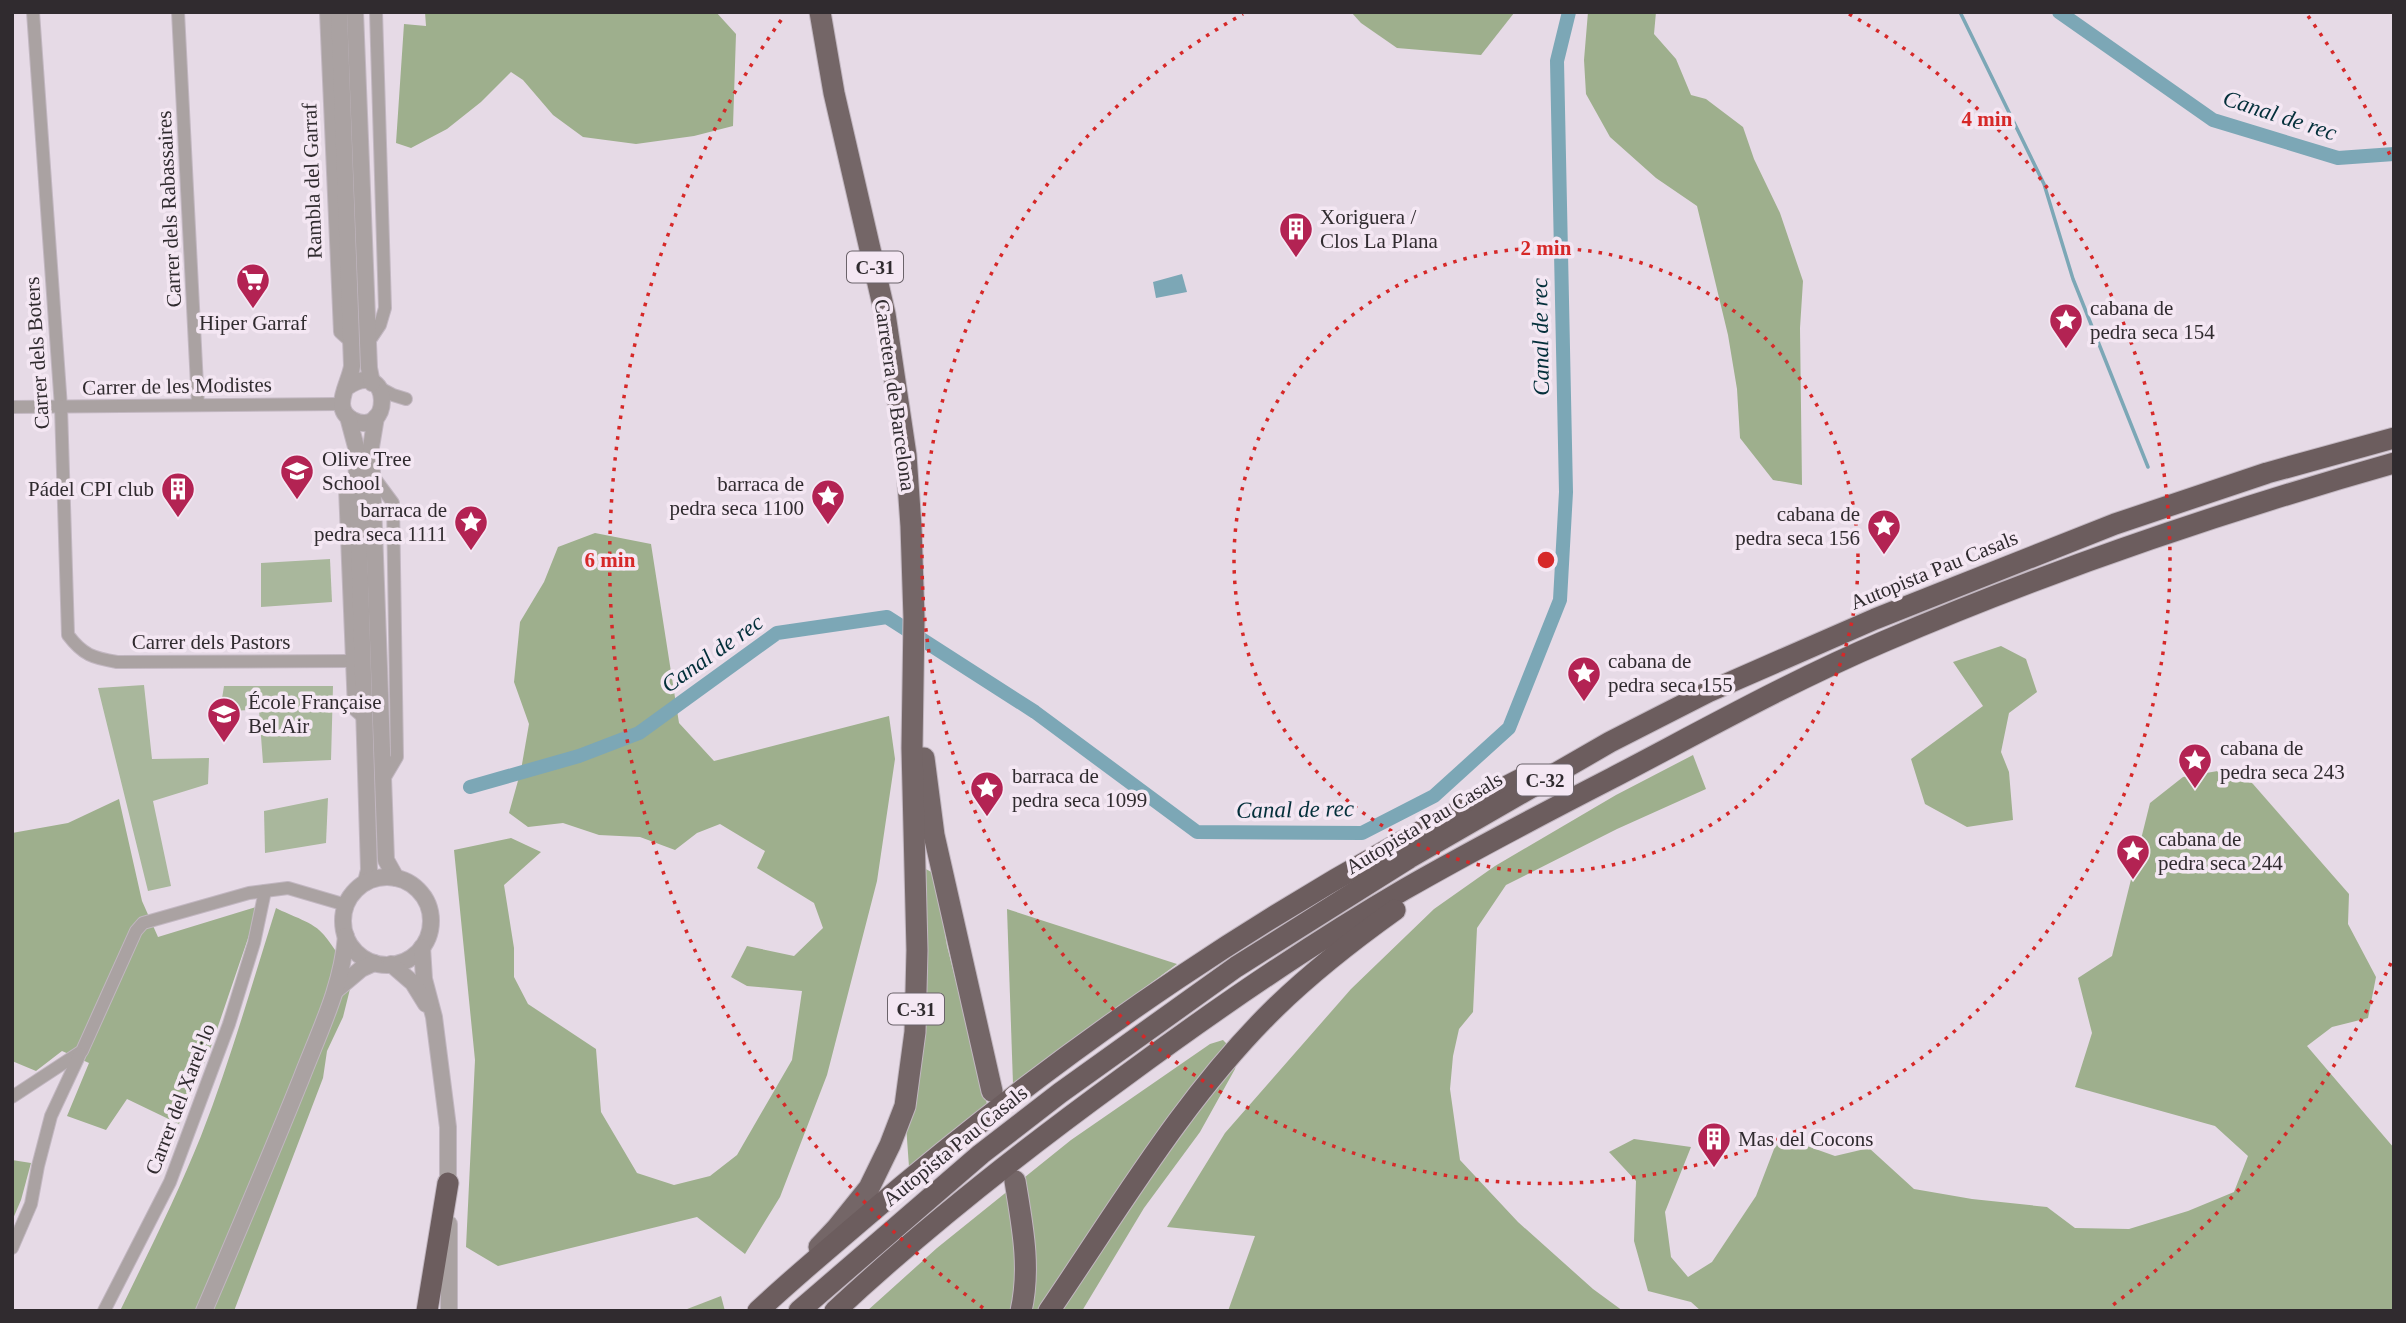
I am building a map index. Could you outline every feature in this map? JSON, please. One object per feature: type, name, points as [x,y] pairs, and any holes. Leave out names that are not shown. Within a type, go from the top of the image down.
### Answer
[{"type":"highway","name":"Carretera de Barcelona","points":[[820,12],[834,93],[885,314],[896,379],[906,455],[911,526],[914,701]]},
{"type":"highway","name":"Autopista Pau Casals","points":[[799,1311],[981,1154],[1060,1093],[1236,967],[1409,858],[1610,742],[1708,692],[1875,619],[2103,529],[2267,473],[2394,438]]},
{"type":"highway","name":"C-32","points":[[835,1311],[994,1175],[1168,1044],[1329,935],[1405,889],[1518,827],[1821,670],[1886,640],[2122,547],[2278,495],[2394,463]]},
{"type":"highway","name":"C-31","points":[[914,701],[921,730],[934,835],[992,1091]]},
{"type":"highway","name":"C-31","points":[[790,1280],[869,1188],[905,1106],[915,1032],[912,748],[914,701]]},
{"type":"highway","points":[[758,1311],[790,1280],[976,1124],[1058,1061],[1204,959],[1360,863],[1429,825],[1568,755],[1610,742]]},
{"type":"highway","points":[[1049,1311],[1190,1107],[1275,1008],[1356,938],[1411,899],[1494,849],[1518,827]]},
{"type":"highway","points":[[1014,1181],[1026,1259],[1026,1282],[1021,1311]]},
{"type":"highway","points":[[427,1311],[448,1183]]},
{"type":"street","name":"Carrer dels Boters","points":[[33,12],[61,407],[68,635],[76,647]]},
{"type":"street","name":"Carrer dels Rabassaires","points":[[178,12],[198,405]]},
{"type":"street","name":"Rambla del Garraf","points":[[326,12],[340,332],[360,342]]},
{"type":"street","name":"Rambla del Garraf","points":[[339,12],[360,342],[375,385]]},
{"type":"street","name":"Rambla del Garraf","points":[[347,387],[360,342],[355,12]]},
{"type":"street","name":"Rambla del Garraf","points":[[360,342],[380,325],[386,307],[376,12]]},
{"type":"street","points":[[204,1311],[336,990],[344,954],[346,936],[343,920],[346,905],[368,876],[356,447],[345,410],[343,394],[347,387],[356,381],[375,385],[406,399],[389,405],[370,421],[359,422],[345,410]]},
{"type":"street","points":[[375,385],[383,396],[371,447],[386,860],[396,878]]},
{"type":"street","name":"Carrer de les Modistes","points":[[12,407],[198,405],[345,410]]},
{"type":"street","points":[[356,476],[345,488],[350,661],[354,709],[364,718]]},
{"type":"street","name":"Carrer dels Pastors","points":[[76,647],[92,658],[117,662],[350,661]]},
{"type":"street","points":[[368,876],[396,878],[417,888],[427,903],[430,925],[422,947],[424,979],[434,1017],[448,1127],[449,1311]]},
{"type":"street","points":[[12,1248],[31,1205],[51,1116],[136,931],[143,923],[228,898],[288,888],[346,905]]},
{"type":"street","name":"Carrer del Xarel·lo","points":[[104,1311],[170,1182],[229,1024],[254,943],[265,891]]},
{"type":"street","points":[[346,936],[357,953],[374,963],[391,964],[406,960],[422,947]]},
{"type":"street","points":[[336,990],[361,969],[374,963]]},
{"type":"street","points":[[391,964],[413,983],[434,1017]]},
{"type":"street","points":[[12,1097],[82,1051]]},
{"type":"green space","points":[[425,12],[716,12],[736,34],[733,126],[694,136],[636,144],[583,137],[553,115],[523,80],[511,72],[481,102],[447,129],[411,148],[396,143],[404,24],[426,26]]},
{"type":"green space","points":[[1351,12],[1514,13],[1481,55],[1397,48],[1361,23]]},
{"type":"green space","points":[[1588,12],[1656,12],[1654,34],[1676,59],[1691,95],[1706,99],[1743,127],[1754,159],[1780,213],[1803,281],[1800,328],[1802,485],[1773,480],[1740,438],[1737,389],[1728,335],[1697,206],[1656,178],[1610,137],[1586,94],[1584,60]]},
{"type":"green space","points":[[595,533],[651,544],[679,723],[714,761],[889,716],[895,759],[877,881],[827,1075],[780,1197],[745,1254],[697,1217],[498,1266],[466,1247],[475,1060],[454,850],[511,838],[541,852],[504,885],[514,948],[514,977],[528,1004],[596,1049],[601,1112],[637,1173],[674,1185],[710,1176],[737,1155],[792,1060],[802,991],[747,986],[731,977],[747,946],[794,956],[823,928],[814,903],[757,868],[765,851],[720,824],[697,833],[675,850],[640,837],[599,835],[563,823],[528,827],[509,813],[521,770],[529,724],[514,682],[520,622],[544,582],[558,547]]},
{"type":"green space","points":[[330,559],[332,602],[261,607],[261,563]]},
{"type":"green space","points":[[2001,646],[2026,659],[2037,692],[2009,713],[2001,752],[2009,772],[2013,820],[1967,827],[1925,804],[1911,759],[1983,706],[1953,662]]},
{"type":"green space","points":[[144,685],[152,759],[209,758],[208,784],[153,801],[171,886],[148,891],[98,688]]},
{"type":"green space","points":[[224,686],[333,686],[331,760],[263,763],[259,710],[220,711]]},
{"type":"green space","points":[[1693,755],[1706,789],[1617,829],[1506,885],[1477,928],[1473,1012],[1459,1029],[1453,1056],[1450,1089],[1460,1160],[1518,1222],[1593,1289],[1623,1311],[1228,1311],[1255,1236],[1167,1227],[1225,1133],[1351,989],[1434,909],[1495,866],[1616,795]]},
{"type":"green space","points":[[2235,768],[2253,784],[2349,894],[2348,924],[2376,977],[2368,1018],[2332,1027],[2307,1046],[2394,1148],[2394,1311],[1701,1311],[1691,1302],[1648,1291],[1634,1241],[1636,1181],[1609,1152],[1634,1139],[1691,1147],[1665,1212],[1671,1257],[1688,1277],[1712,1262],[1756,1196],[1779,1136],[1835,1156],[1869,1148],[1914,1189],[1972,1199],[2047,1207],[2075,1228],[2129,1229],[2188,1211],[2234,1192],[2248,1156],[2215,1126],[2075,1087],[2092,1033],[2078,978],[2112,956],[2150,803],[2183,777]]},
{"type":"green space","points":[[328,798],[326,843],[265,853],[264,811]]},
{"type":"green space","points":[[119,799],[142,901],[158,937],[259,906],[212,1044],[179,1124],[127,1099],[106,1130],[67,1116],[89,1063],[62,1051],[36,1071],[12,1061],[12,833],[68,823]]},
{"type":"green space","points":[[924,868],[935,874],[947,946],[987,1104],[909,1167],[906,1125]]},
{"type":"green space","points":[[276,908],[320,930],[351,971],[351,985],[343,1017],[327,1051],[323,1078],[234,1311],[120,1311],[172,1202],[212,1108]]},
{"type":"green space","points":[[1007,909],[1177,964],[1013,1084]]},
{"type":"green space","points":[[1223,1040],[1238,1055],[1235,1069],[1200,1132],[1144,1208],[1082,1311],[867,1311],[937,1248],[1071,1140],[1210,1044]]},
{"type":"green space","points":[[12,1160],[31,1163],[12,1221]]},
{"type":"green space","points":[[721,1296],[725,1311],[682,1311]]},
{"type":"water","points":[[1182,274],[1187,292],[1156,298],[1153,282]]},
{"type":"waterway","name":"Canal de rec","points":[[470,787],[579,756],[639,733],[777,633],[887,617],[1035,712],[1197,832],[1362,833],[1434,796],[1509,728],[1560,600],[1566,492],[1557,61],[1569,12]]},
{"type":"waterway","points":[[1960,12],[2044,184],[2073,279],[2148,467]]},
{"type":"waterway","name":"Canal de rec","points":[[2059,12],[2213,120],[2338,158],[2394,154]]},
{"type":"place","name":"Xoriguera / Clos La Plana","points":[[1296,259]]},
{"type":"place","name":"Hiper Garraf","points":[[253,310]]},
{"type":"place","name":"cabana de pedra seca 154","points":[[2066,350]]},
{"type":"place","name":"Olive Tree School","points":[[297,501]]},
{"type":"place","name":"Pádel CPI club","points":[[178,519]]},
{"type":"place","name":"barraca de pedra seca 1100","points":[[828,526]]},
{"type":"place","name":"barraca de pedra seca 1111","points":[[471,552]]},
{"type":"place","name":"cabana de pedra seca 156","points":[[1884,556]]},
{"type":"place","name":"cabana de pedra seca 155","points":[[1584,703]]},
{"type":"place","name":"École Française Bel Air","points":[[224,744]]},
{"type":"place","name":"cabana de pedra seca 243","points":[[2195,790]]},
{"type":"place","name":"barraca de pedra seca 1099","points":[[987,818]]},
{"type":"place","name":"cabana de pedra seca 244","points":[[2133,881]]},
{"type":"place","name":"Mas del Cocons","points":[[1714,1169]]}]
